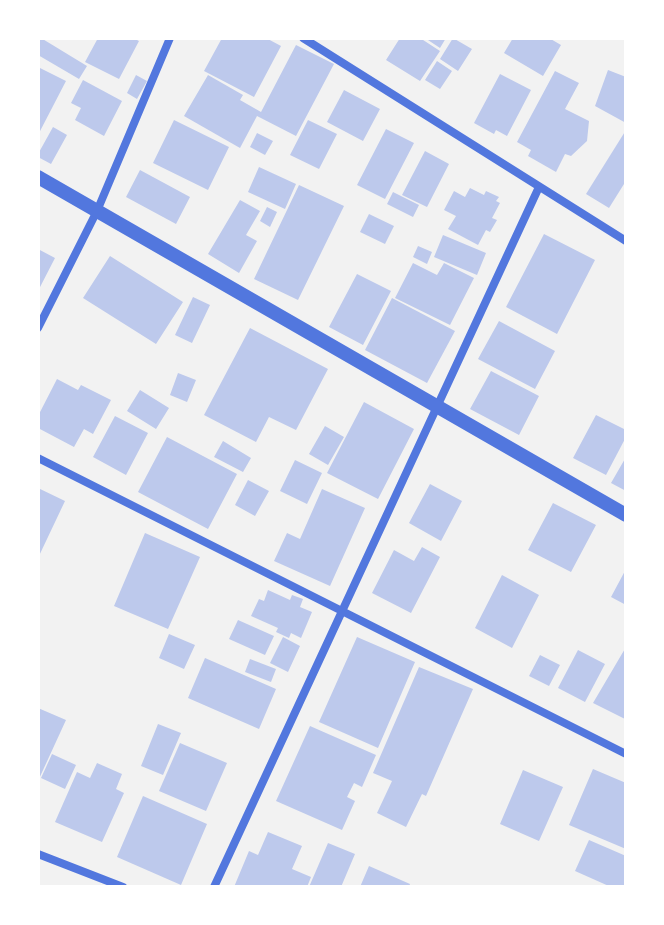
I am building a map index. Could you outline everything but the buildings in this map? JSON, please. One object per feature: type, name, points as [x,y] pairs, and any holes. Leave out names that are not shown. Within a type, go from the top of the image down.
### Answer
[{"type":"street","points":[[38,328],[97,211],[170,38]]},
{"type":"street","points":[[303,38],[626,241]]},
{"type":"street","points":[[38,177],[626,515]]},
{"type":"street","points":[[214,887],[539,187]]},
{"type":"street","points":[[38,458],[626,754]]},
{"type":"street","points":[[38,854],[123,887]]}]
